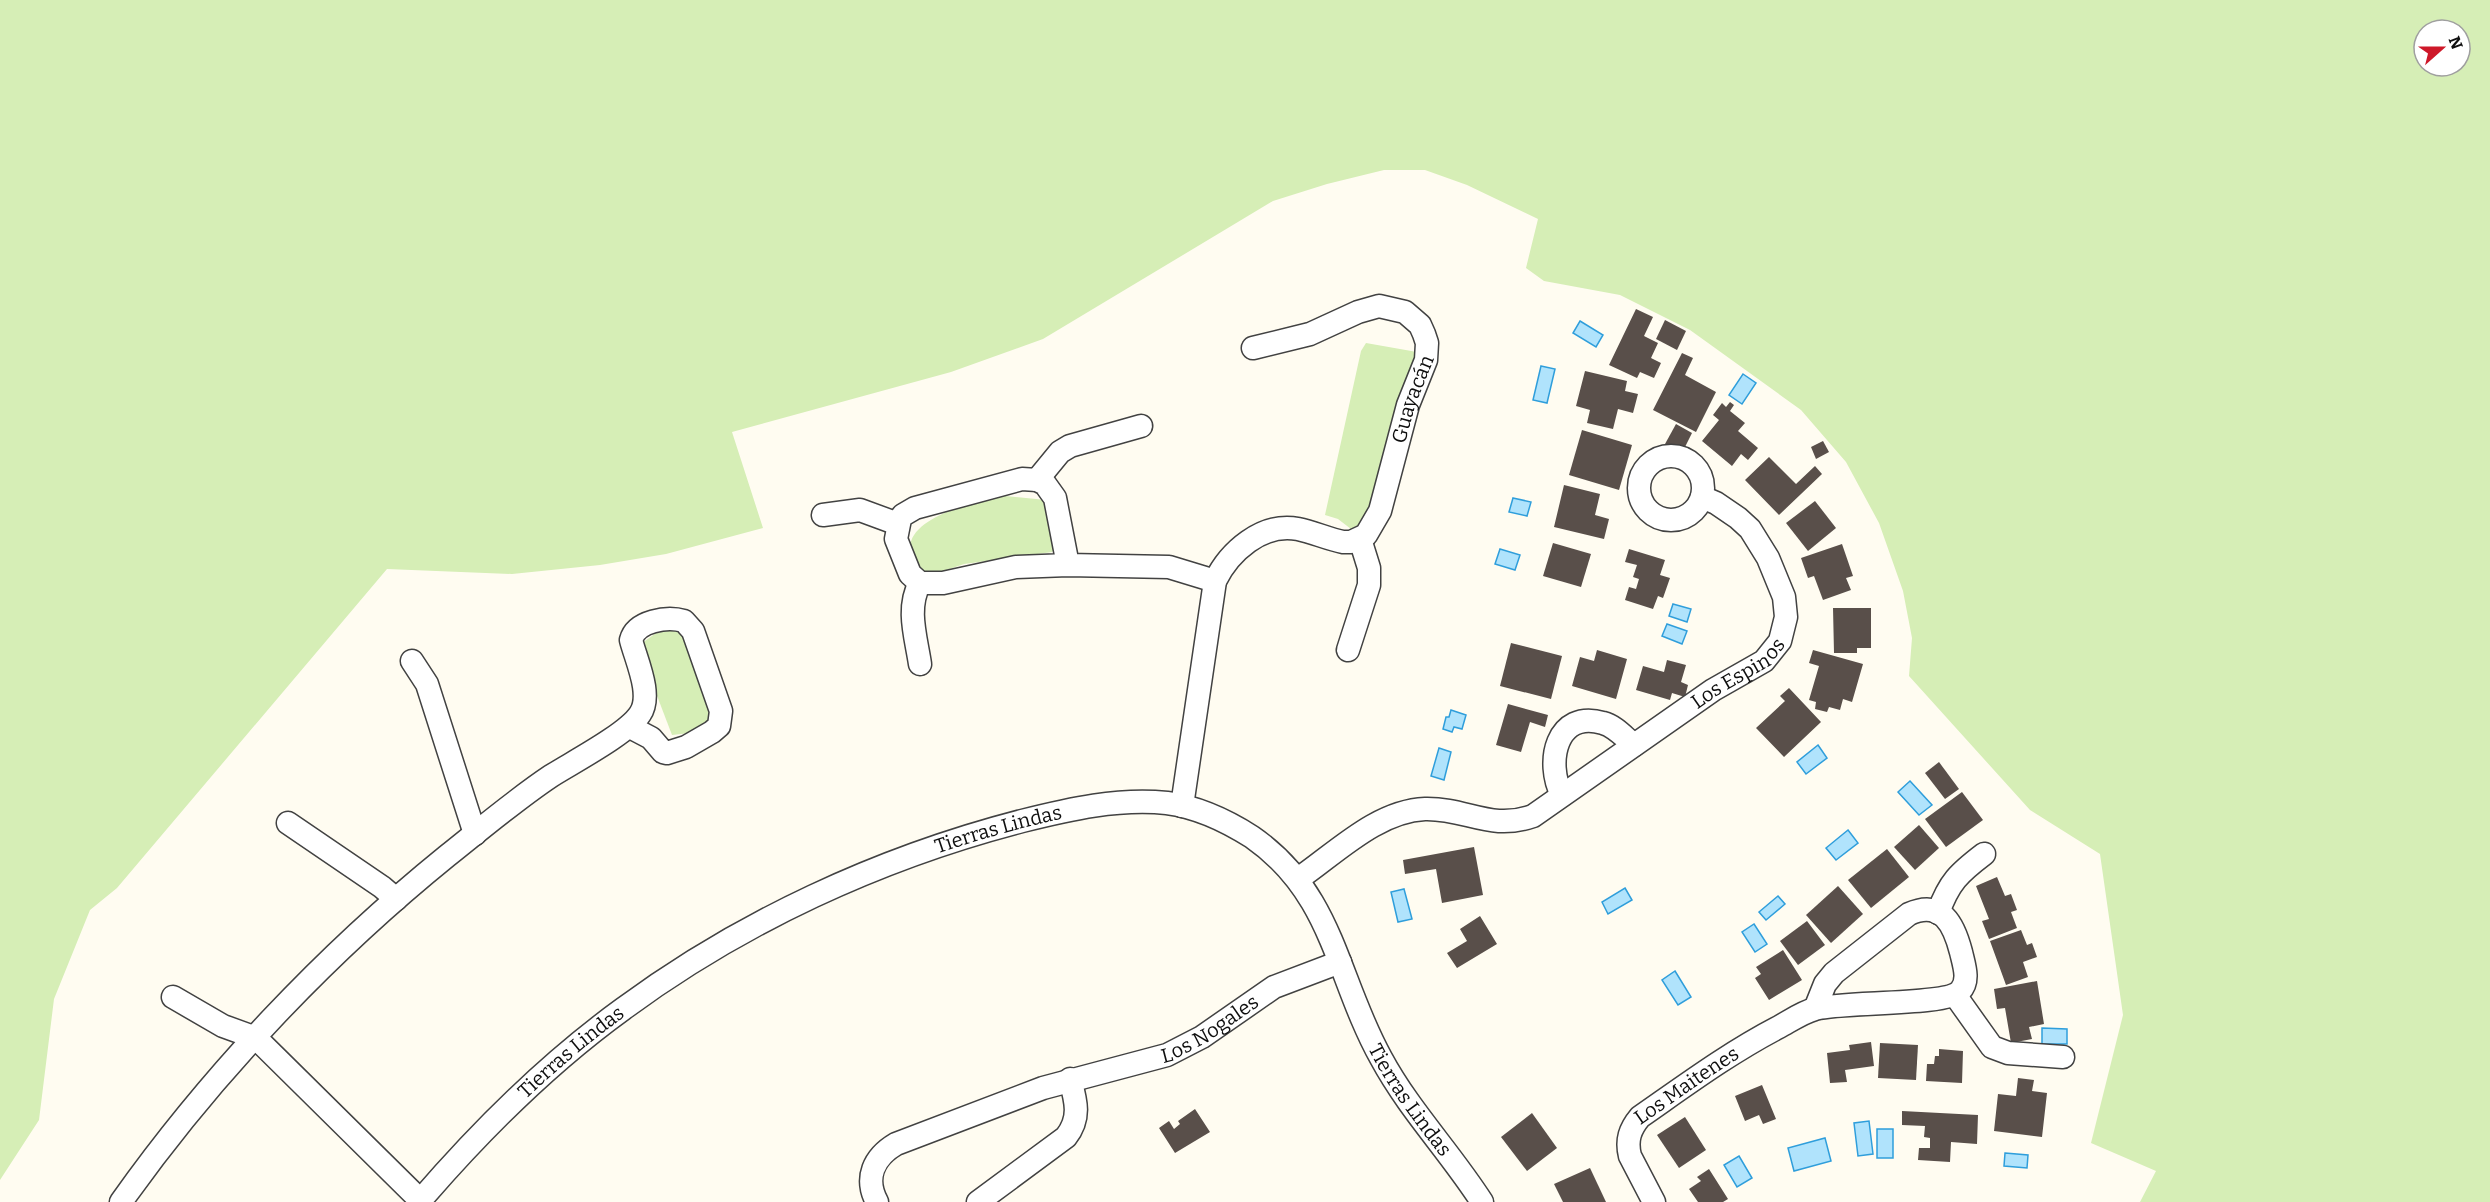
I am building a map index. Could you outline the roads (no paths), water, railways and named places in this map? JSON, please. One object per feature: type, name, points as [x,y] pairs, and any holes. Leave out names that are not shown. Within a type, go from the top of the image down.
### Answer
[{"type":"street","name":"Guayacán","points":[[1254,348],[1310,334],[1358,312],[1379,306],[1405,312],[1420,325],[1427,343],[1426,360],[1408,405],[1380,511],[1371,529],[1360,539]]},
{"type":"street","points":[[1037,480],[1060,452],[1070,446],[1141,426]]},
{"type":"street","points":[[1068,565],[1055,498],[1046,484],[1037,480],[1022,479],[915,508],[903,514],[896,533],[897,545],[910,574],[920,583],[944,584],[1016,567],[1068,565],[1169,567],[1215,581]]},
{"type":"street","name":"Los Espinos","points":[[1298,879],[1379,822],[1393,816],[1424,809],[1487,821],[1512,822],[1533,816],[1713,690],[1764,661],[1776,649],[1784,633],[1786,616],[1784,597],[1768,558],[1750,530],[1716,502],[1702,497]]},
{"type":"street","points":[[823,515],[860,510],[898,524]]},
{"type":"street","points":[[1182,806],[1215,581],[1237,550],[1249,541],[1275,530],[1298,529],[1343,542],[1360,539],[1369,568],[1370,585],[1348,650]]},
{"type":"street","points":[[920,583],[914,594],[912,607],[920,664]]},
{"type":"street","points":[[121,1202],[181,1122],[256,1038],[329,962],[396,899],[549,777],[630,726],[642,711],[645,702],[631,640],[632,634],[638,627],[645,624],[672,620],[684,621],[693,631],[721,711],[719,726],[686,747],[667,753],[651,738],[630,726]]},
{"type":"street","points":[[412,661],[427,684],[475,834]]},
{"type":"street","points":[[1562,795],[1554,776],[1554,754],[1563,733],[1571,726],[1582,722],[1601,722],[1611,726],[1634,745]]},
{"type":"street","name":"Tierras Lindas","points":[[420,1201],[510,1104],[585,1038],[653,987],[758,923],[885,866],[998,827],[1097,804],[1146,802],[1182,806],[1233,825],[1270,852],[1298,879],[1318,909],[1362,1023],[1382,1060],[1415,1113],[1482,1202]]},
{"type":"street","points":[[288,823],[396,899]]},
{"type":"street","points":[[1938,912],[1950,883],[1960,872],[1984,854]]},
{"type":"street","points":[[1815,1009],[1825,984],[1834,973],[1899,922],[1919,910],[1938,912],[1953,926],[1965,969],[1964,985],[1955,995],[1992,1047],[2008,1053],[2063,1057]]},
{"type":"street","name":"Los Nogales","points":[[877,1202],[872,1192],[871,1175],[878,1157],[887,1149],[1070,1079],[1151,1060],[1185,1047],[1274,987],[1340,962]]},
{"type":"street","name":"Los Maitenes","points":[[1654,1202],[1630,1156],[1628,1139],[1635,1124],[1640,1117],[1727,1055],[1815,1009],[1908,1000],[1936,1000],[1955,995]]},
{"type":"street","points":[[173,997],[223,1026],[256,1038],[420,1201]]},
{"type":"street","points":[[978,1202],[1066,1137],[1072,1130],[1077,1110],[1070,1079]]},
{"type":"water","points":[[1580,321],[1603,335],[1596,347],[1573,333]]},
{"type":"water","points":[[1541,366],[1555,369],[1547,403],[1533,400]]},
{"type":"water","points":[[1743,374],[1756,383],[1742,404],[1729,395]]},
{"type":"water","points":[[1513,498],[1531,502],[1527,516],[1509,512]]},
{"type":"water","points":[[1500,549],[1520,555],[1515,570],[1495,564]]},
{"type":"water","points":[[1673,604],[1691,609],[1687,622],[1669,616]]},
{"type":"water","points":[[1667,624],[1687,631],[1682,644],[1662,636]]},
{"type":"water","points":[[1451,710],[1466,715],[1462,729],[1454,727],[1452,732],[1443,729],[1446,717],[1449,717]]},
{"type":"water","points":[[1818,745],[1827,758],[1806,774],[1797,762]]},
{"type":"water","points":[[1439,748],[1451,752],[1444,780],[1431,776]]},
{"type":"water","points":[[1910,781],[1932,805],[1919,815],[1898,792]]},
{"type":"water","points":[[1848,830],[1858,843],[1836,860],[1826,848]]},
{"type":"water","points":[[1625,888],[1632,900],[1608,914],[1602,902]]},
{"type":"water","points":[[1404,889],[1412,919],[1398,922],[1391,892]]},
{"type":"water","points":[[1778,896],[1785,904],[1766,920],[1759,912]]},
{"type":"water","points":[[1754,924],[1767,944],[1755,952],[1742,932]]},
{"type":"water","points":[[1675,971],[1691,997],[1678,1005],[1662,980]]},
{"type":"water","points":[[2042,1028],[2067,1029],[2067,1044],[2042,1044]]},
{"type":"water","points":[[1869,1121],[1873,1154],[1858,1156],[1854,1123]]},
{"type":"water","points":[[1877,1129],[1893,1129],[1893,1158],[1877,1158]]},
{"type":"water","points":[[1825,1138],[1831,1161],[1794,1171],[1788,1148]]},
{"type":"water","points":[[2005,1153],[2028,1155],[2027,1168],[2004,1166]]},
{"type":"water","points":[[1739,1156],[1752,1178],[1737,1187],[1724,1165]]}]
